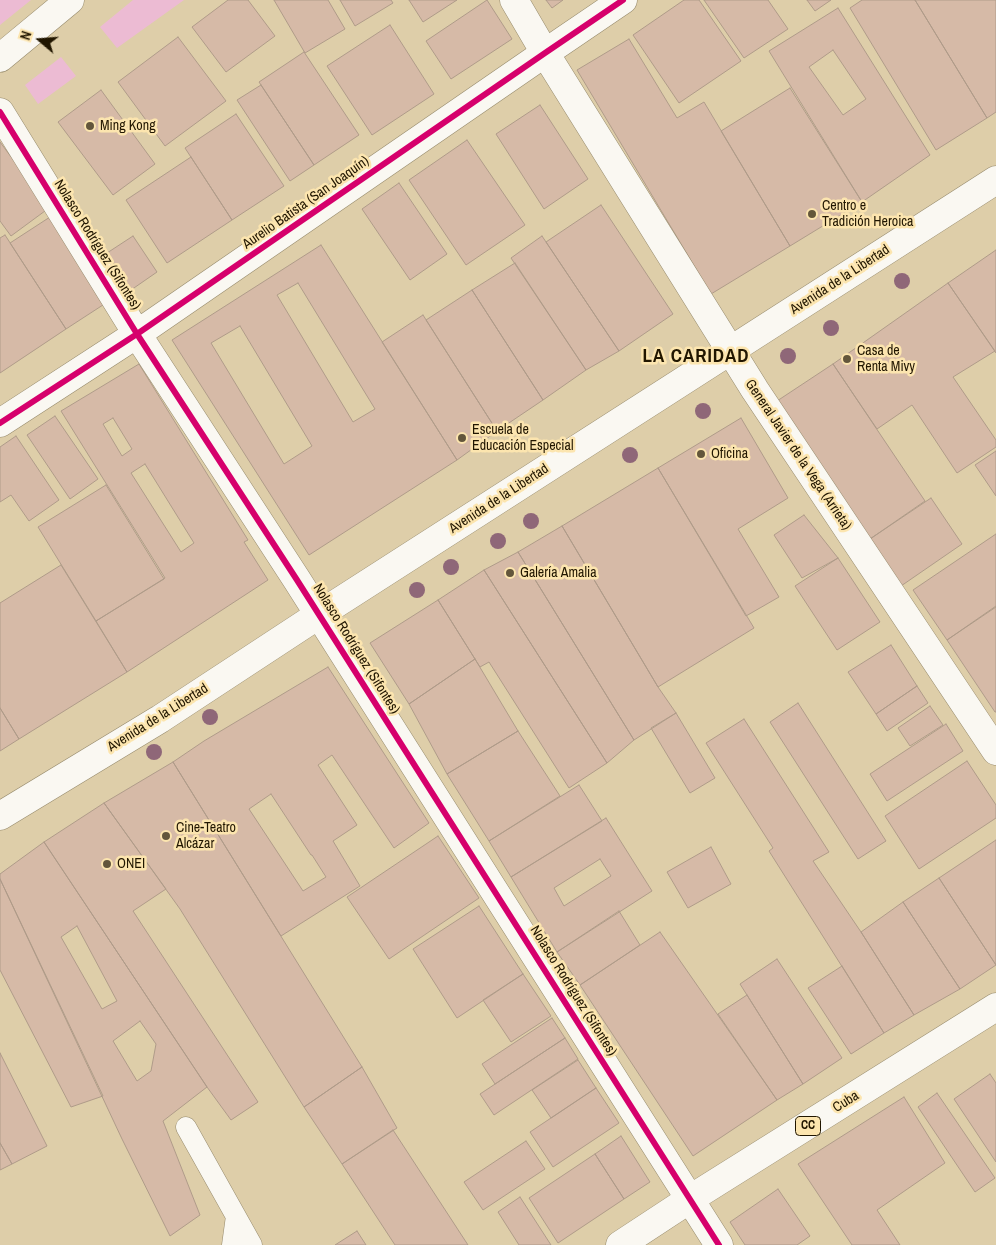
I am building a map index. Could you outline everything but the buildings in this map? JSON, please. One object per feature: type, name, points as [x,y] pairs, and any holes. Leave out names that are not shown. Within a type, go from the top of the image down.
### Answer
[{"type":"main road","points":[[0,58],[70,0]]},
{"type":"main road","name":"General Javier de la Vega (Arrieta)","points":[[514,0],[544,53],[730,351],[996,751]]},
{"type":"main road","name":"Aurelio Batista (San Joaquín)","points":[[0,423],[137,334],[544,53],[624,0]]},
{"type":"main road","name":"Nolasco Rodríguez (Sifontes)","points":[[0,112],[137,334],[320,614],[719,1245]]},
{"type":"main road","name":"Avenida de la Libertad","points":[[0,816],[160,719],[320,614],[996,180]]},
{"type":"main road","name":"Cuba","points":[[620,1245],[996,1007]]},
{"type":"lane","points":[[186,1127],[252,1245]]},
{"type":"lane","points":[[232,1245],[236,1216]]},
{"type":"shaded area","points":[[0,0],[31,0],[0,25]]},
{"type":"shaded area","points":[[133,0],[184,0],[117,48],[100,27]]},
{"type":"shaded area","points":[[61,57],[76,76],[38,104],[25,85]]},
{"type":"cycle path","points":[[0,423],[137,334],[623,0]]},
{"type":"cycle path","points":[[0,112],[137,334],[297,580],[719,1245]]},
{"type":"place","name":"Ming Kong","points":[[90,126]]},
{"type":"place","name":"Centro e Tradición Heroica","points":[[812,214]]},
{"type":"place","name":"Casa de Renta Mivy","points":[[847,359]]},
{"type":"place","name":"Escuela de Educación Especial","points":[[462,438]]},
{"type":"place","name":"Oficina","points":[[701,454]]},
{"type":"place","name":"Galería Amalia","points":[[510,573]]},
{"type":"place","name":"Cine-Teatro Alcázar","points":[[166,836]]},
{"type":"place","name":"ONEI","points":[[107,864]]},
{"type":"district","name":"LA CARIDAD","points":[[696,357]]}]
